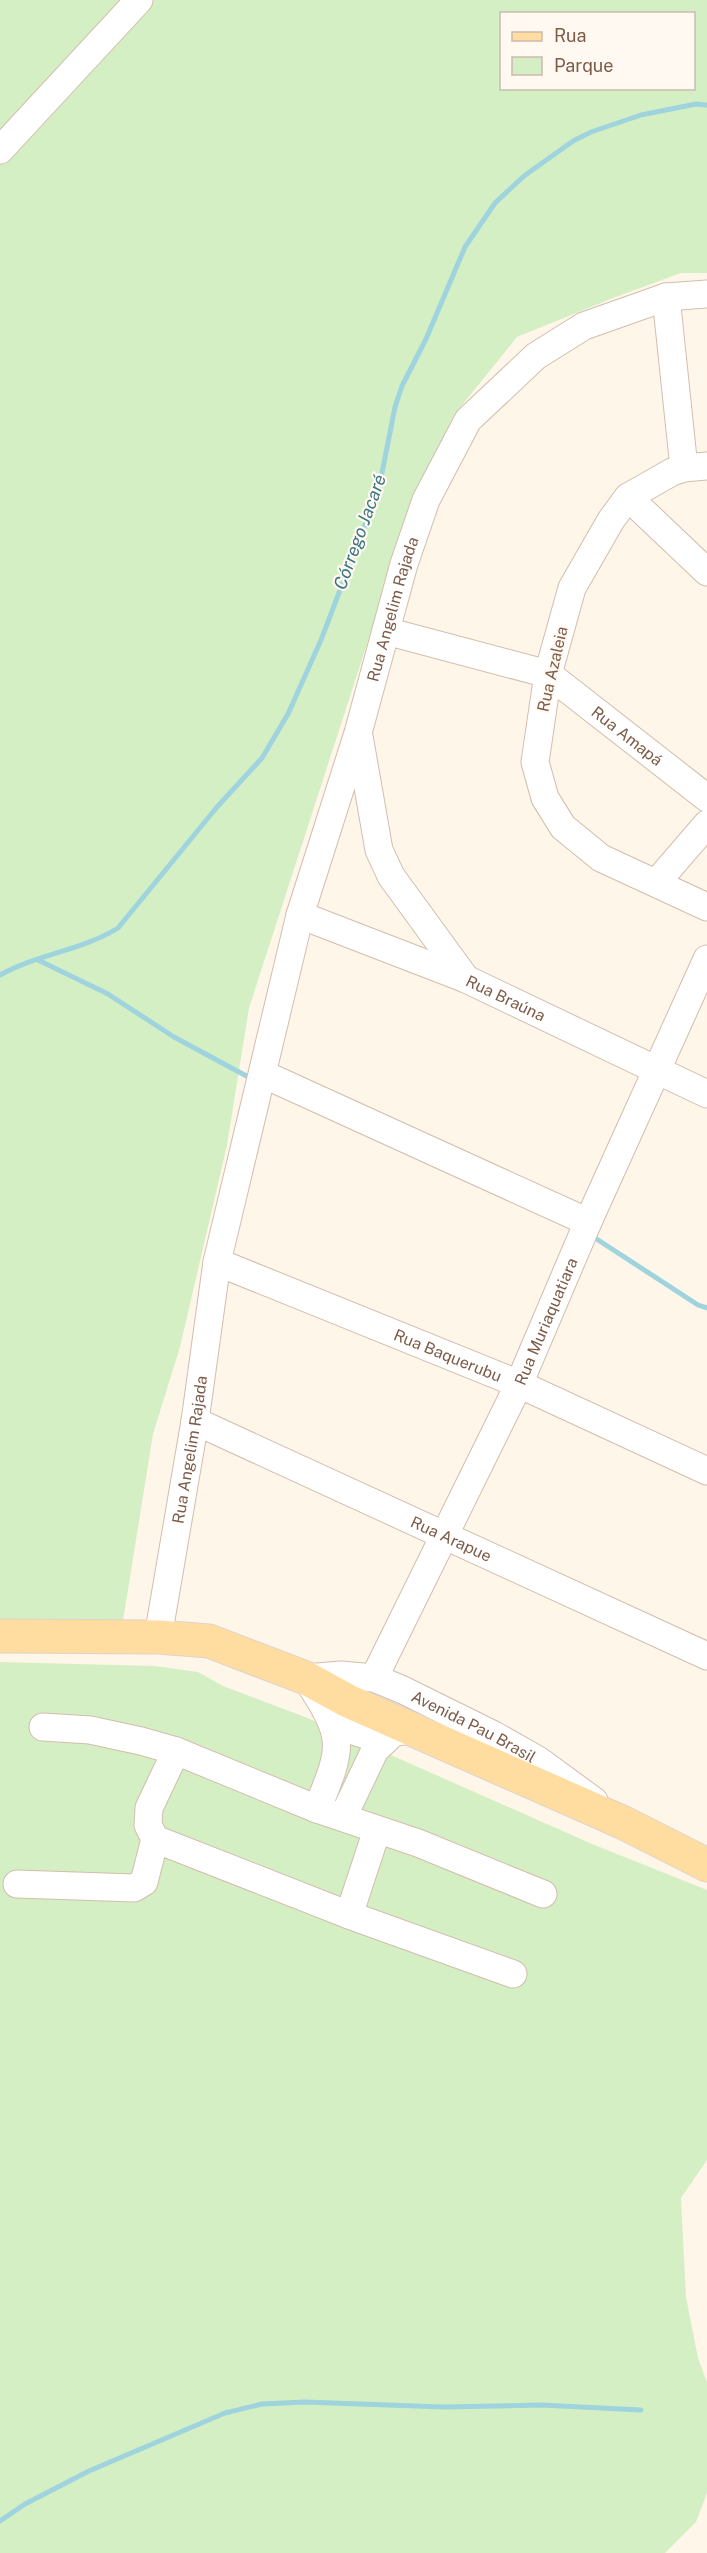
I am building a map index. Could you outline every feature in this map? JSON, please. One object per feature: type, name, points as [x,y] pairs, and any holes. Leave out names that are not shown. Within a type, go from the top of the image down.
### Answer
[{"type":"main road","name":"Avenida Pau Brasil","points":[[0,1636],[158,1637],[209,1641],[306,1678],[348,1701],[624,1823],[707,1865]]},
{"type":"street","points":[[0,150],[139,0]]},
{"type":"street","name":"Rua Angelim Rajada","points":[[158,1637],[195,1421],[217,1262],[300,915],[358,733],[404,564],[426,500],[468,420],[536,356],[584,326],[666,297],[707,294]]},
{"type":"street","points":[[666,297],[695,467]]},
{"type":"street","name":"Rua Azaleia","points":[[695,467],[672,472],[628,497],[611,520],[572,588],[548,674],[535,762],[545,798],[563,827],[601,858],[707,907]]},
{"type":"street","points":[[628,497],[707,572]]},
{"type":"street","points":[[386,631],[548,674]]},
{"type":"street","name":"Rua Amapá","points":[[548,674],[707,798]]},
{"type":"street","points":[[358,733],[379,850],[391,876],[466,979]]},
{"type":"street","points":[[657,882],[707,824]]},
{"type":"street","name":"Rua Braúna","points":[[300,915],[466,979],[707,1094]]},
{"type":"street","name":"Rua Muriaquatiara","points":[[374,1678],[519,1384],[584,1230],[707,959]]},
{"type":"street","points":[[261,1082],[584,1230]]},
{"type":"street","name":"Rua Baquerubu","points":[[217,1262],[519,1384],[707,1471]]},
{"type":"street","name":"Rua Arapue","points":[[195,1421],[707,1656]]},
{"type":"street","name":"Avenida Pau Brasil","points":[[306,1678],[341,1675],[374,1678],[404,1690],[494,1734],[538,1760],[624,1823]]},
{"type":"street","points":[[306,1678],[331,1716],[338,1744],[333,1772],[317,1809]]},
{"type":"street","points":[[331,1716],[350,1730],[384,1741]]},
{"type":"street","points":[[43,1727],[90,1730],[176,1751],[317,1809],[418,1844],[543,1894]]},
{"type":"street","points":[[343,1817],[375,1750],[393,1733],[414,1729]]},
{"type":"street","points":[[17,1884],[134,1888],[144,1882],[155,1839],[148,1825],[149,1808],[176,1751]]},
{"type":"street","points":[[349,1915],[377,1830]]},
{"type":"street","points":[[155,1839],[349,1915],[513,1974]]},
{"type":"green space","points":[[0,0],[707,0],[707,273],[681,273],[517,337],[454,415],[415,496],[249,1008],[227,1145],[180,1347],[153,1434],[123,1621],[0,1628]]},
{"type":"green space","points":[[0,1662],[155,1666],[198,1672],[223,1686],[305,1717],[592,1844],[707,1890],[707,2160],[681,2198],[686,2297],[698,2358],[707,2382],[707,2493],[696,2522],[665,2553],[0,2553]]},
{"type":"waterway","name":"Córrego Jacaré","points":[[0,975],[29,962],[89,942],[118,928],[217,807],[262,758],[288,714],[321,640],[379,488],[395,407],[402,386],[426,339],[465,247],[495,203],[524,176],[573,141],[591,132],[641,115],[696,104],[707,105]]},
{"type":"waterway","points":[[38,960],[108,994],[174,1037],[252,1079]]},
{"type":"waterway","points":[[592,1236],[698,1305],[707,1308]]},
{"type":"waterway","points":[[0,2521],[25,2504],[89,2471],[225,2413],[262,2404],[305,2402],[443,2407],[541,2405],[641,2410]]}]
